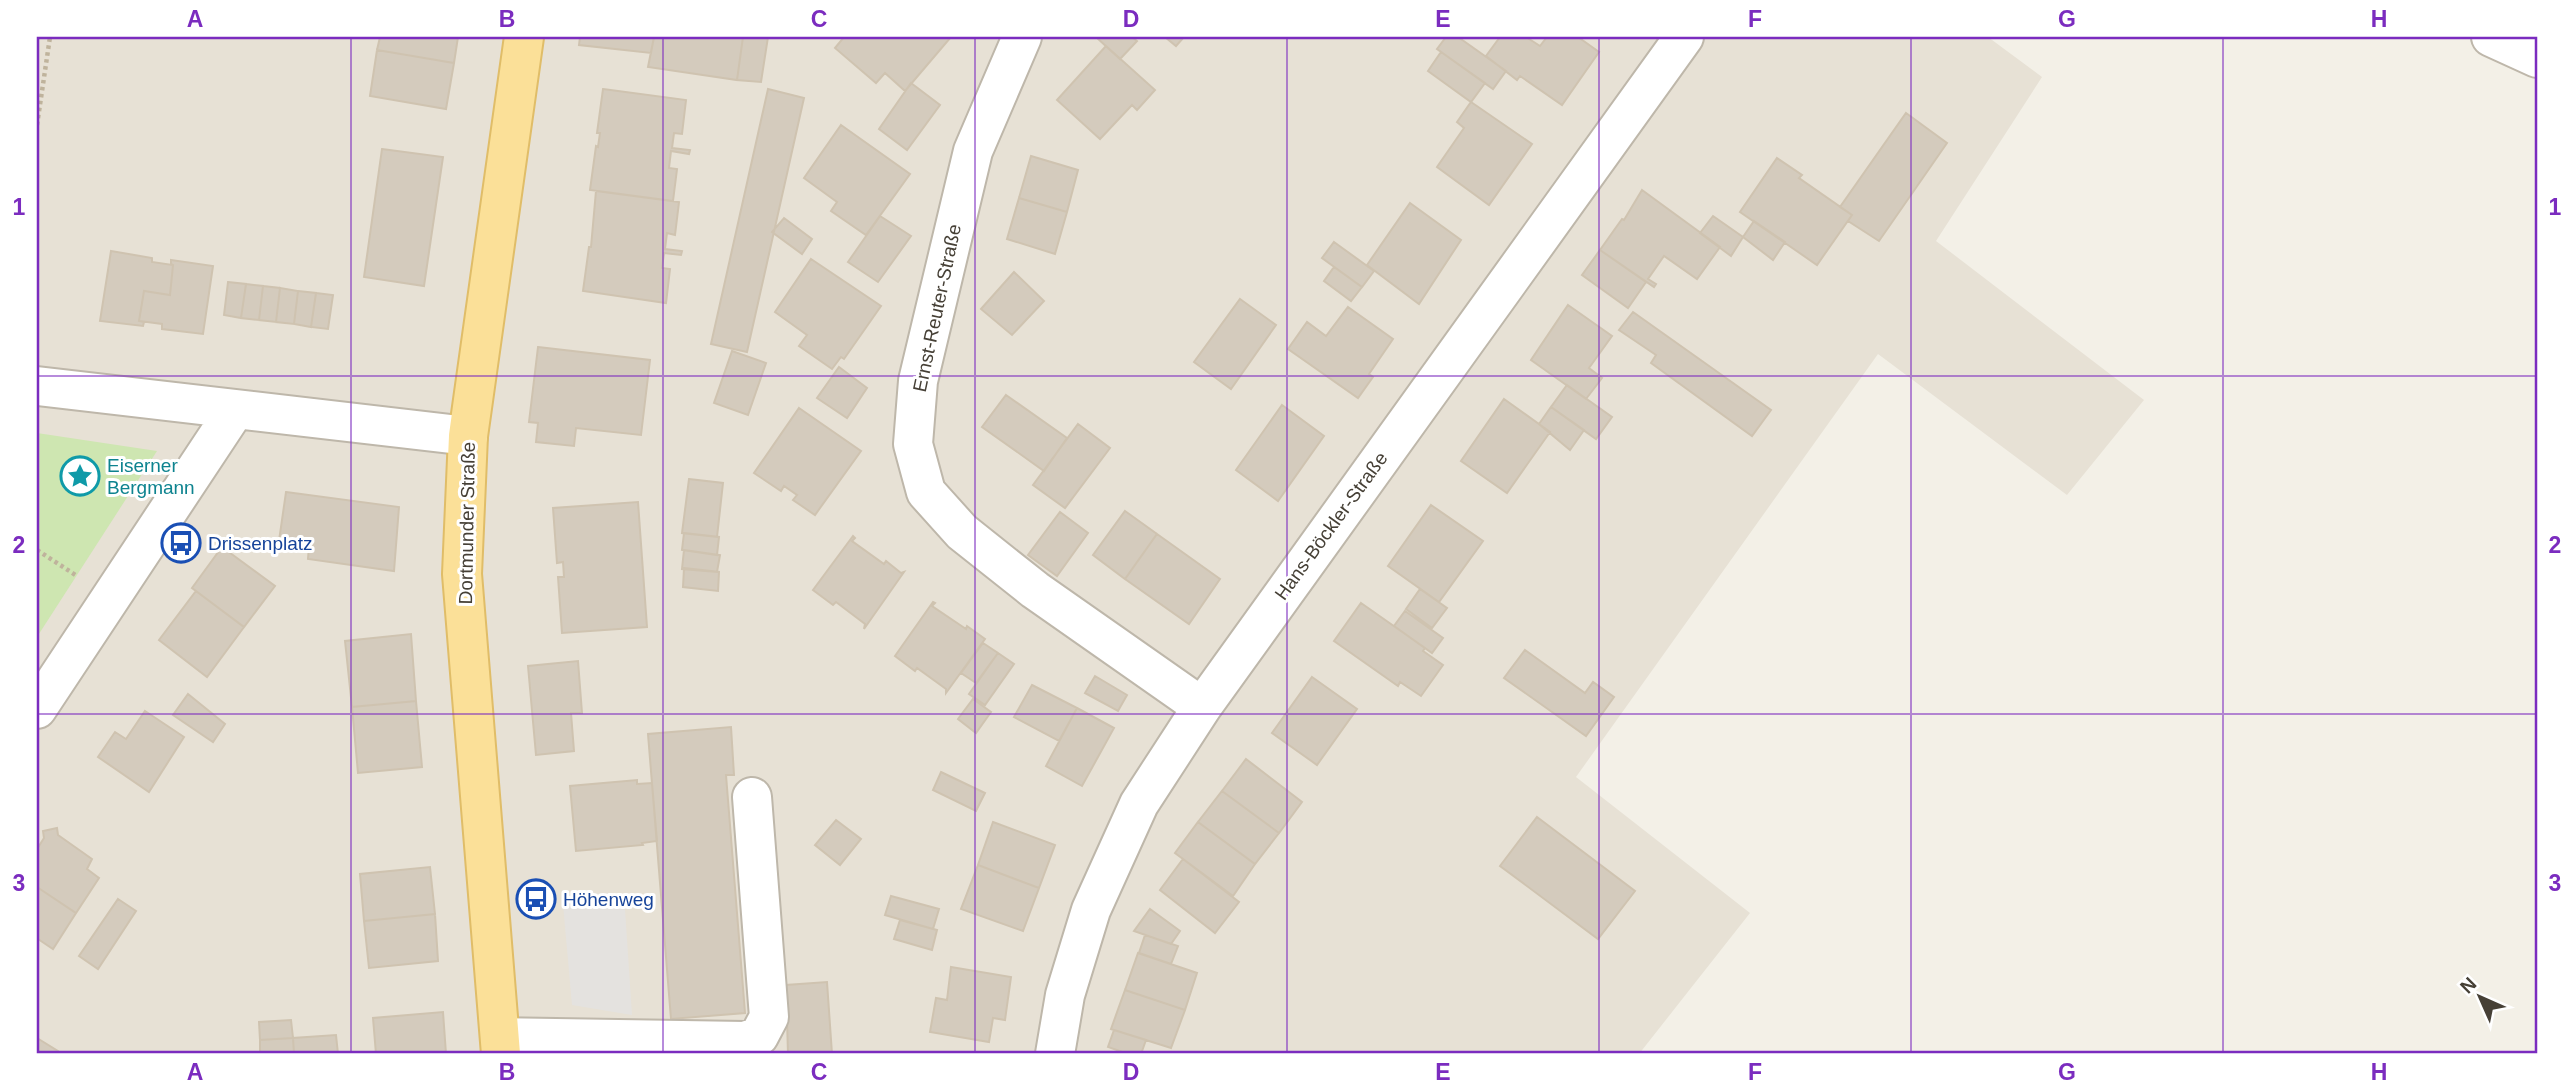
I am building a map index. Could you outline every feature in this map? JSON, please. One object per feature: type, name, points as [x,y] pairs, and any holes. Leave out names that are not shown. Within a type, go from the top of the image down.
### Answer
[{"type":"main road","name":"Dortmunder Straße","points":[[501,1045],[462,574],[468,436],[524,37]]},
{"type":"street","name":"Ernst-Reuter-Straße","points":[[1022,37],[973,151],[918,381],[913,444],[926,492],[962,532],[1035,590],[1202,706]]},
{"type":"street","name":"Hans-Böckler-Straße","points":[[1055,1054],[1065,995],[1091,910],[1139,804],[1202,706],[1684,37]]},
{"type":"street","points":[[2491,37],[2537,58]]},
{"type":"street","points":[[37,386],[468,436]]},
{"type":"street","points":[[37,709],[235,411]]},
{"type":"street","points":[[501,1045],[745,1041],[760,1036],[769,1017],[752,797]]},
{"type":"path","points":[[37,125],[50,37]]},
{"type":"shaded area","points":[[37,37],[1988,37],[2042,77],[1936,241],[2144,400],[2067,495],[1878,354],[1576,777],[1750,913],[1639,1054],[37,1054]]},
{"type":"shaded area","points":[[562,893],[624,894],[632,1015],[572,1005]]},
{"type":"green space","points":[[37,433],[157,451],[37,637]]},
{"type":"building","points":[[380,37],[458,37],[454,63],[377,50]]},
{"type":"building","points":[[580,37],[654,37],[651,53],[579,45]]},
{"type":"building","points":[[654,37],[743,37],[737,80],[648,67]]},
{"type":"building","points":[[743,37],[768,37],[761,82],[737,80]]},
{"type":"building","points":[[844,37],[951,37],[905,91],[885,73],[876,83],[835,48]]},
{"type":"building","points":[[1096,37],[1132,37],[1137,41],[1120,59]]},
{"type":"building","points":[[1165,37],[1184,37],[1176,46]]},
{"type":"building","points":[[1446,37],[1458,37],[1506,71],[1493,89],[1437,49]]},
{"type":"building","points":[[1500,37],[1526,37],[1540,46],[1547,37],[1578,37],[1599,52],[1562,105],[1520,76],[1517,80],[1486,56]]},
{"type":"building","points":[[1106,46],[1155,90],[1137,110],[1132,105],[1100,139],[1057,100]]},
{"type":"building","points":[[377,50],[454,63],[446,109],[370,96]]},
{"type":"building","points":[[1441,52],[1485,83],[1471,102],[1428,71]]},
{"type":"building","points":[[911,83],[940,105],[907,150],[879,129]]},
{"type":"building","points":[[603,89],[686,100],[682,134],[674,133],[672,148],[690,150],[689,154],[671,151],[669,168],[677,169],[673,201],[590,190],[600,133],[597,133]]},
{"type":"building","points":[[768,89],[804,98],[747,352],[711,344]]},
{"type":"building","points":[[1471,102],[1532,144],[1489,205],[1437,167],[1464,128],[1457,122]]},
{"type":"building","points":[[1906,113],[1947,143],[1879,241],[1848,221],[1852,215],[1840,207]]},
{"type":"building","points":[[841,125],[910,174],[866,235],[831,211],[837,202],[804,178]]},
{"type":"building","points":[[382,149],[443,157],[424,286],[364,277]]},
{"type":"building","points":[[1031,156],[1078,170],[1067,212],[1019,198]]},
{"type":"building","points":[[1777,158],[1802,175],[1799,178],[1852,215],[1817,265],[1740,212]]},
{"type":"building","points":[[1642,190],[1720,247],[1697,279],[1664,256],[1648,279],[1656,284],[1654,287],[1600,250],[1622,219],[1624,220]]},
{"type":"building","points":[[596,191],[679,202],[675,235],[667,233],[665,249],[682,251],[681,255],[664,253],[662,268],[670,269],[666,303],[583,291],[591,247]]},
{"type":"building","points":[[1019,198],[1067,212],[1055,254],[1007,239]]},
{"type":"building","points":[[1410,203],[1461,240],[1419,304],[1367,265]]},
{"type":"building","points":[[880,216],[911,236],[878,282],[848,262]]},
{"type":"building","points":[[1713,216],[1743,237],[1731,256],[1700,233]]},
{"type":"building","points":[[784,218],[812,239],[802,254],[772,232]]},
{"type":"building","points":[[1754,221],[1785,242],[1773,260],[1743,237]]},
{"type":"building","points":[[1334,242],[1374,271],[1362,287],[1322,258]]},
{"type":"building","points":[[1600,250],[1646,282],[1628,308],[1582,275]]},
{"type":"building","points":[[111,251],[152,258],[152,262],[173,265],[170,295],[144,291],[139,321],[144,322],[143,326],[100,321]]},
{"type":"building","points":[[811,259],[881,306],[844,359],[841,357],[832,369],[799,346],[807,335],[775,312]]},
{"type":"building","points":[[171,260],[213,266],[203,334],[162,329],[162,324],[139,321],[144,291],[170,295],[173,265]]},
{"type":"building","points":[[1334,267],[1362,287],[1351,301],[1324,281]]},
{"type":"building","points":[[1014,272],[1044,301],[1012,335],[981,309]]},
{"type":"building","points":[[228,282],[246,284],[241,318],[224,315]]},
{"type":"building","points":[[246,284],[263,286],[259,320],[241,318]]},
{"type":"building","points":[[263,286],[280,288],[276,322],[259,320]]},
{"type":"building","points":[[280,288],[298,291],[294,324],[276,322]]},
{"type":"building","points":[[298,291],[316,293],[311,327],[294,324]]},
{"type":"building","points":[[316,293],[333,295],[328,329],[311,327]]},
{"type":"building","points":[[1240,299],[1276,325],[1231,389],[1194,362]]},
{"type":"building","points":[[1568,305],[1612,336],[1589,368],[1602,378],[1586,399],[1531,360]]},
{"type":"building","points":[[1348,307],[1393,339],[1369,374],[1373,377],[1358,398],[1288,349],[1307,322],[1326,336]]},
{"type":"building","points":[[1633,312],[1771,410],[1752,436],[1651,363],[1656,355],[1619,330]]},
{"type":"building","points":[[538,347],[650,360],[641,435],[576,428],[574,446],[536,442],[538,423],[529,422]]},
{"type":"building","points":[[732,351],[766,363],[748,415],[714,403]]},
{"type":"building","points":[[839,367],[867,388],[847,418],[817,398]]},
{"type":"building","points":[[1567,385],[1612,417],[1596,439],[1551,407]]},
{"type":"building","points":[[1006,395],[1067,438],[1044,471],[982,427]]},
{"type":"building","points":[[1504,399],[1550,432],[1507,493],[1461,461]]},
{"type":"building","points":[[1282,405],[1324,436],[1278,501],[1236,470]]},
{"type":"building","points":[[1551,407],[1584,430],[1570,450],[1539,424]]},
{"type":"building","points":[[799,408],[861,451],[815,515],[793,500],[797,495],[784,486],[781,491],[754,473]]},
{"type":"building","points":[[1078,424],[1110,448],[1065,508],[1033,485]]},
{"type":"building","points":[[689,479],[723,483],[717,537],[682,533]]},
{"type":"building","points":[[286,492],[399,507],[394,571],[308,559],[309,546],[279,541]]},
{"type":"building","points":[[638,502],[647,627],[562,633],[558,577],[564,577],[563,562],[557,563],[553,508]]},
{"type":"building","points":[[1431,505],[1483,541],[1439,602],[1388,566]]},
{"type":"building","points":[[1125,511],[1157,534],[1125,579],[1093,555]]},
{"type":"building","points":[[1060,512],[1088,533],[1057,576],[1028,555]]},
{"type":"building","points":[[684,533],[719,537],[717,555],[682,550]]},
{"type":"building","points":[[1157,534],[1220,579],[1189,624],[1125,579]]},
{"type":"building","points":[[853,536],[855,538],[852,541],[884,564],[886,561],[901,573],[904,572],[864,629],[865,624],[836,602],[833,605],[813,590]]},
{"type":"building","points":[[222,547],[275,586],[244,627],[192,588]]},
{"type":"building","points":[[684,550],[720,555],[717,572],[682,569]]},
{"type":"building","points":[[684,568],[719,572],[718,591],[683,587]]},
{"type":"building","points":[[1420,589],[1447,608],[1432,628],[1406,609]]},
{"type":"building","points":[[196,591],[244,627],[207,677],[159,640]]},
{"type":"building","points":[[933,602],[935,603],[932,606],[985,639],[946,693],[946,689],[895,656]]},
{"type":"building","points":[[1361,603],[1425,648],[1423,651],[1443,665],[1421,696],[1400,682],[1398,686],[1334,641]]},
{"type":"building","points":[[1405,611],[1443,638],[1432,653],[1394,626]]},
{"type":"building","points":[[411,634],[416,701],[352,707],[345,641]]},
{"type":"building","points":[[983,643],[998,653],[976,683],[961,673]]},
{"type":"building","points":[[1525,650],[1585,693],[1593,682],[1614,697],[1586,736],[1504,678]]},
{"type":"building","points":[[998,653],[1014,664],[985,705],[969,694]]},
{"type":"building","points":[[578,661],[582,713],[571,713],[574,751],[536,755],[528,666]]},
{"type":"building","points":[[1095,676],[1127,695],[1118,711],[1085,693]]},
{"type":"building","points":[[1312,677],[1357,709],[1317,765],[1272,733]]},
{"type":"building","points":[[1032,685],[1077,708],[1059,741],[1014,717]]},
{"type":"building","points":[[188,694],[225,724],[213,742],[173,715]]},
{"type":"building","points":[[973,699],[991,712],[976,733],[958,719]]},
{"type":"building","points":[[416,701],[422,767],[358,773],[352,707]]},
{"type":"building","points":[[1077,708],[1114,728],[1082,786],[1046,766]]},
{"type":"building","points":[[145,711],[184,737],[149,792],[98,757],[115,732],[126,739]]},
{"type":"building","points":[[731,727],[734,775],[726,775],[745,1013],[671,1019],[648,734]]},
{"type":"building","points":[[1246,759],[1302,802],[1279,833],[1222,791]]},
{"type":"building","points":[[941,772],[985,793],[976,811],[933,790]]},
{"type":"building","points":[[637,780],[637,784],[652,783],[657,841],[642,843],[643,845],[576,851],[570,786]]},
{"type":"building","points":[[1222,791],[1279,833],[1255,864],[1198,822]]},
{"type":"building","points":[[1537,817],[1635,891],[1598,939],[1500,866]]},
{"type":"building","points":[[836,820],[861,839],[840,865],[815,845]]},
{"type":"building","points":[[993,822],[1055,845],[1039,888],[978,865]]},
{"type":"building","points":[[1198,822],[1255,864],[1233,896],[1175,853]]},
{"type":"building","points":[[57,828],[58,835],[92,859],[87,869],[99,878],[76,913],[37,887],[37,849],[44,838],[43,831]]},
{"type":"building","points":[[1183,859],[1239,902],[1215,933],[1160,890]]},
{"type":"building","points":[[978,865],[1039,888],[1023,931],[961,909]]},
{"type":"building","points":[[430,867],[435,914],[364,921],[360,874]]},
{"type":"building","points":[[37,887],[76,913],[53,949],[38,939],[37,942]]},
{"type":"building","points":[[891,896],[939,909],[933,929],[885,915]]},
{"type":"building","points":[[118,899],[136,911],[98,969],[79,956]]},
{"type":"building","points":[[1150,909],[1180,931],[1171,944],[1134,931]]},
{"type":"building","points":[[435,914],[438,961],[369,968],[364,921]]},
{"type":"building","points":[[900,920],[937,930],[932,950],[894,939]]},
{"type":"building","points":[[1145,935],[1178,946],[1171,964],[1139,953]]},
{"type":"building","points":[[1138,953],[1197,973],[1185,1010],[1125,990]]},
{"type":"building","points":[[951,967],[1011,977],[1005,1020],[993,1018],[989,1042],[930,1032],[936,998],[947,1000]]},
{"type":"building","points":[[827,982],[832,1054],[788,1054],[786,985]]},
{"type":"building","points":[[1125,990],[1185,1010],[1171,1048],[1111,1029]]},
{"type":"building","points":[[443,1012],[446,1054],[376,1054],[373,1018]]},
{"type":"building","points":[[291,1020],[293,1038],[260,1040],[259,1022]]},
{"type":"building","points":[[1114,1030],[1146,1040],[1141,1054],[1128,1054],[1108,1047]]},
{"type":"building","points":[[336,1035],[338,1054],[294,1054],[293,1038]]},
{"type":"building","points":[[37,1038],[61,1053],[37,1054]]},
{"type":"building","points":[[293,1038],[294,1054],[260,1054],[260,1040]]},
{"type":"place","name":"Eiserner Bergmann","points":[[80,476]]},
{"type":"place","name":"Drissenplatz","points":[[181,543]]},
{"type":"place","name":"Höhenweg","points":[[536,899]]}]
